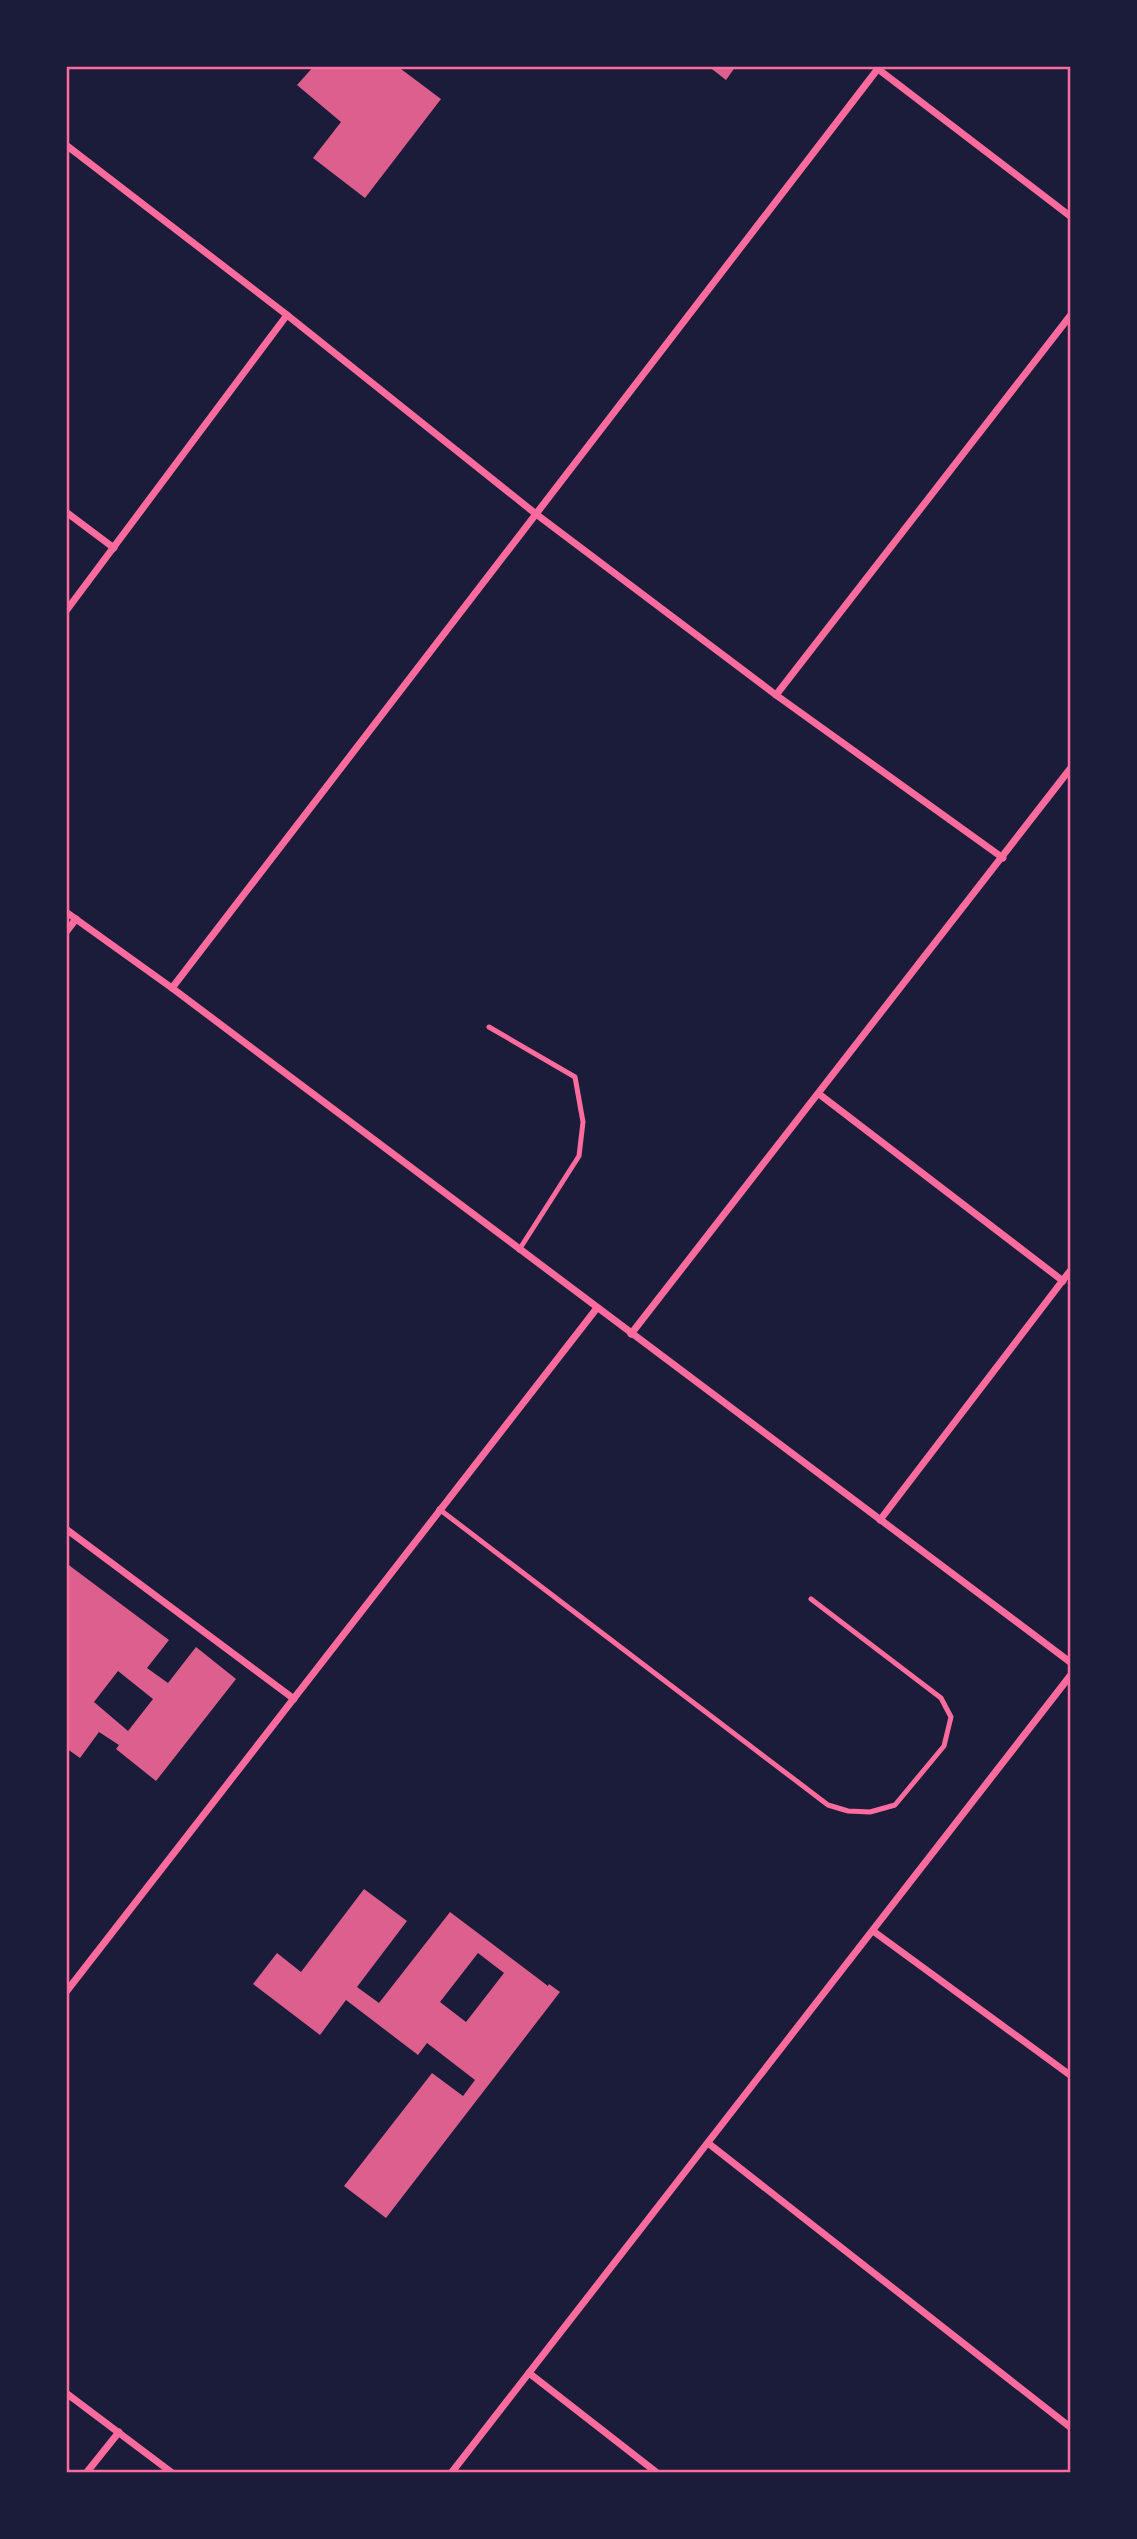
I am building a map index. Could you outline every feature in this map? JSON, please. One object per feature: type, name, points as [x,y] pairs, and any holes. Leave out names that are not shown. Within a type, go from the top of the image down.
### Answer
[{"type":"street","points":[[172,988],[879,68],[1070,216]]},
{"type":"street","points":[[66,145],[287,315],[536,514],[776,695],[1003,858]]},
{"type":"street","points":[[66,611],[287,315]]},
{"type":"street","points":[[776,695],[1070,316]]},
{"type":"street","points":[[66,512],[114,548]]},
{"type":"street","points":[[631,1334],[1070,769]]},
{"type":"street","points":[[66,912],[172,988],[1070,1662]]},
{"type":"street","points":[[66,932],[76,919]]},
{"type":"street","points":[[819,1094],[1063,1281]]},
{"type":"street","points":[[880,1520],[1070,1271]]},
{"type":"street","points":[[66,1992],[597,1308]]},
{"type":"street","points":[[66,1529],[294,1699]]},
{"type":"street","points":[[452,2473],[1070,1676]]},
{"type":"street","points":[[873,1931],[1070,2075]]},
{"type":"street","points":[[708,2143],[1070,2427]]},
{"type":"street","points":[[529,2373],[656,2473]]},
{"type":"street","points":[[66,2393],[171,2473]]},
{"type":"street","points":[[87,2473],[119,2432]]},
{"type":"lane","points":[[489,1027],[575,1077],[583,1122],[579,1156],[519,1250]]},
{"type":"lane","points":[[439,1509],[828,1805],[848,1811],[870,1812],[895,1805],[944,1746],[951,1717],[941,1698],[811,1599]]},
{"type":"building","points":[[314,66],[397,66],[441,99],[365,198],[313,158],[341,122],[297,85]]},
{"type":"building","points":[[708,66],[736,66],[726,80]]},
{"type":"building","points":[[66,1563],[169,1640],[147,1668],[168,1683],[196,1647],[236,1679],[156,1781],[116,1749],[119,1745],[99,1732],[80,1758],[66,1748]],"holes":[[[118,1671],[153,1699],[128,1731],[94,1702]]]},
{"type":"building","points":[[364,1889],[407,1921],[357,1987],[379,2003],[450,1912],[548,1986],[549,1984],[560,1992],[386,2218],[344,2186],[432,2073],[463,2096],[475,2080],[427,2043],[418,2055],[346,2000],[320,2035],[253,1984],[277,1953],[301,1972]],"holes":[[[478,1953],[504,1973],[466,2022],[440,2002]]]}]
